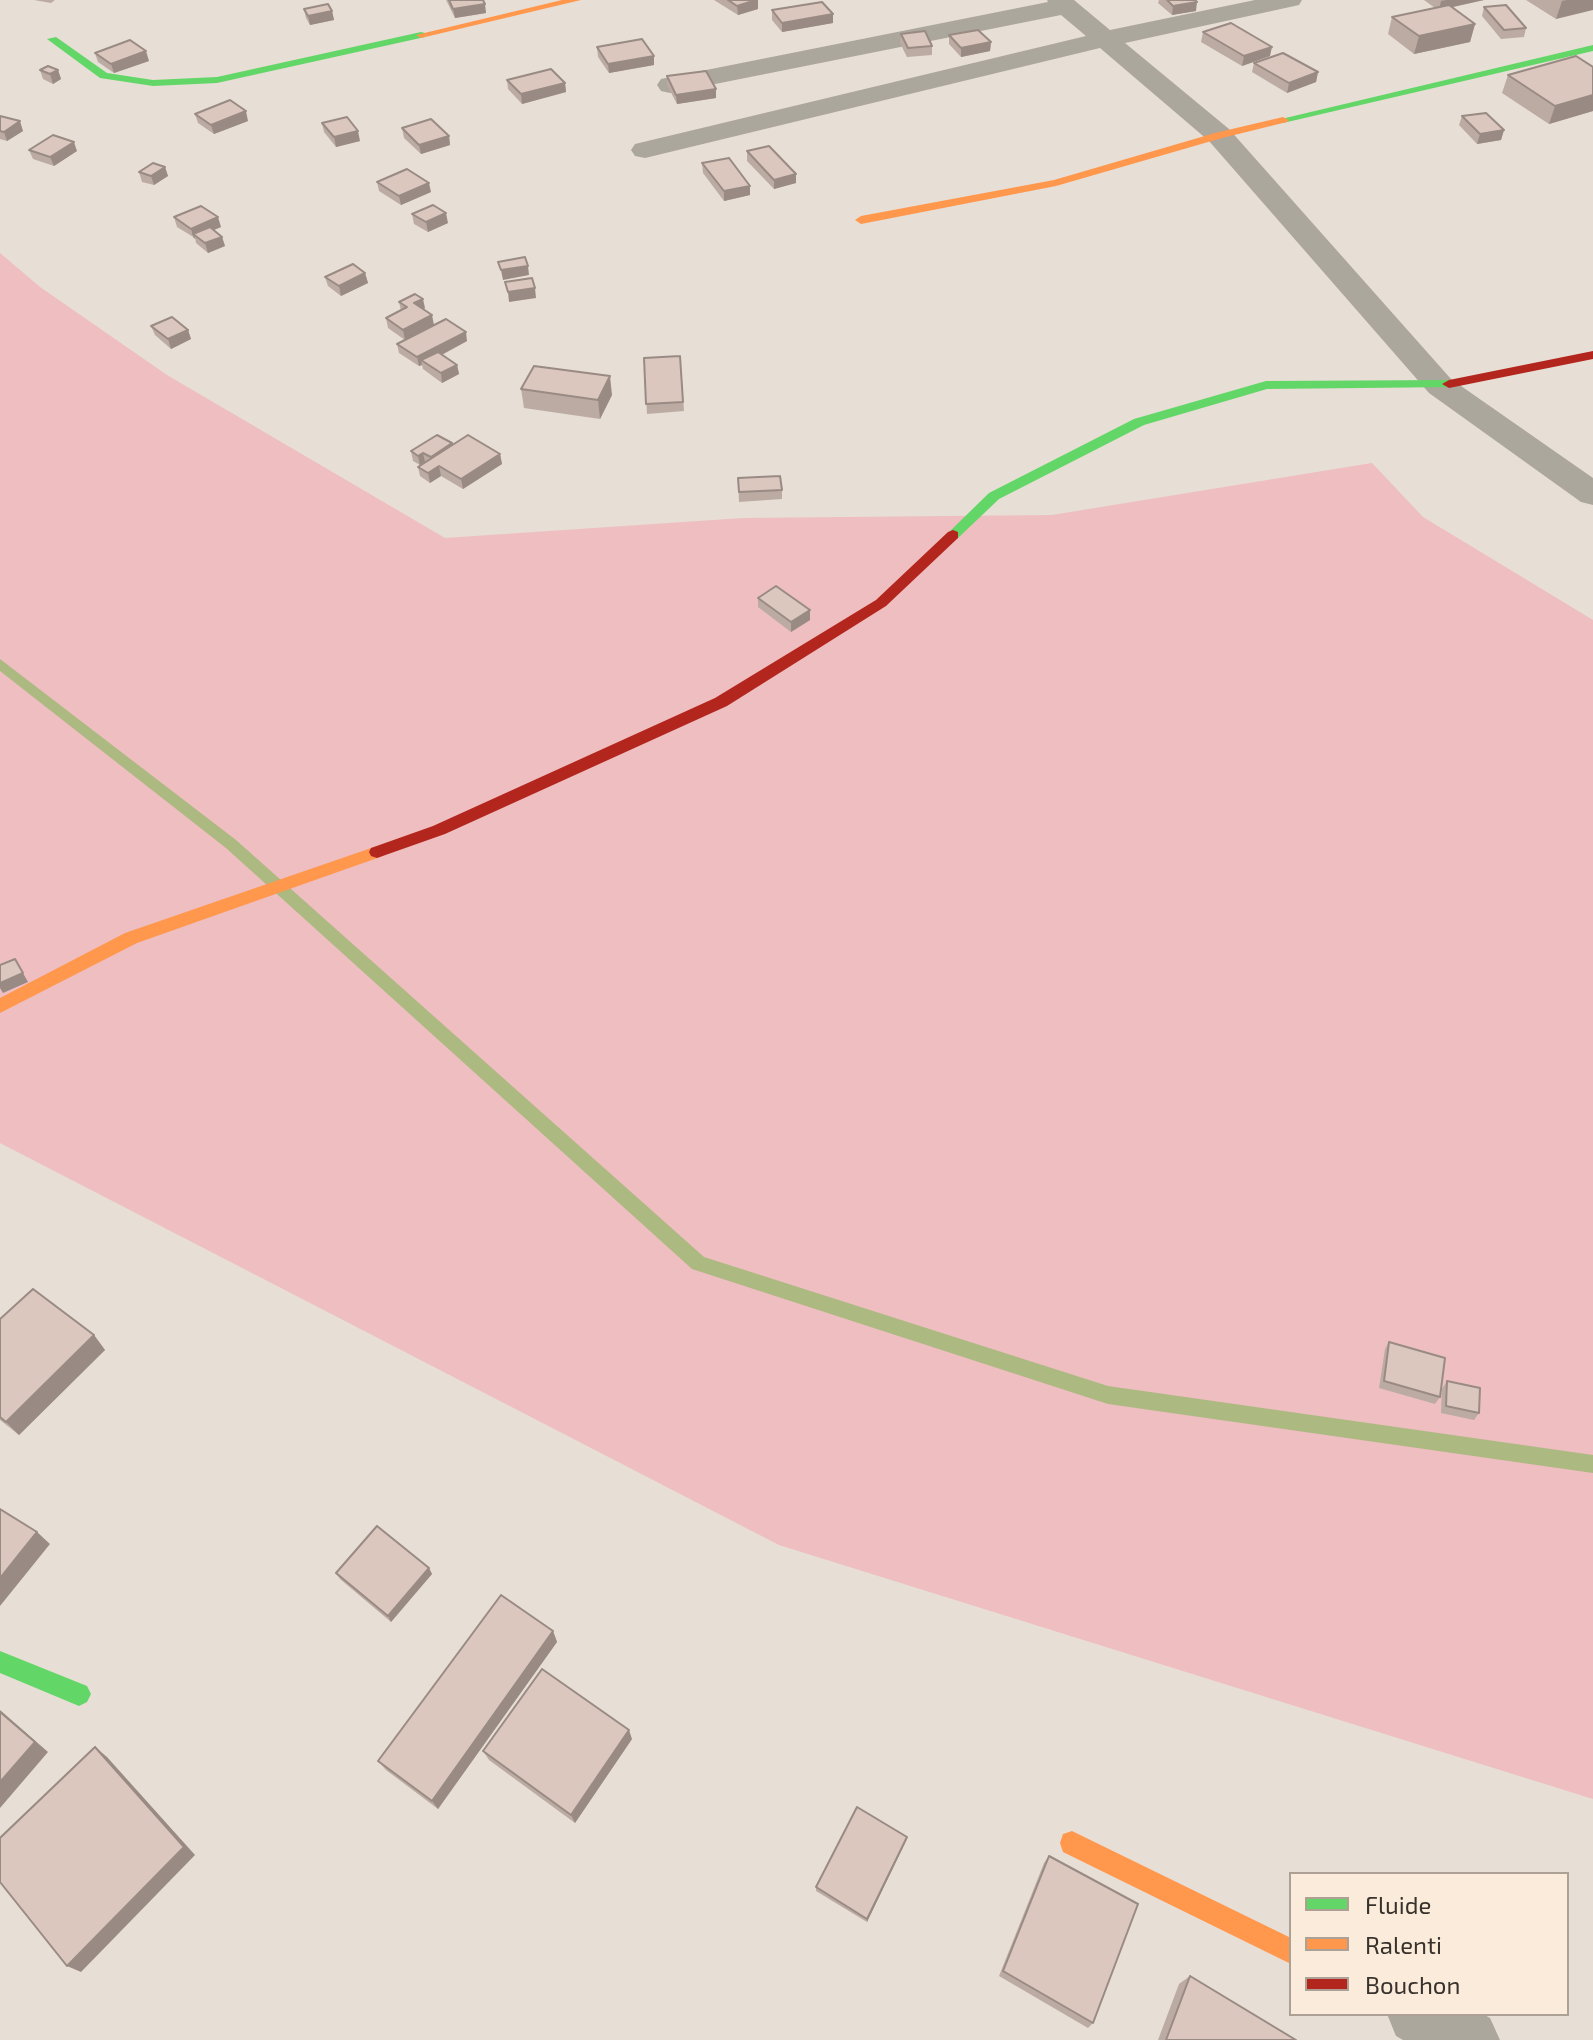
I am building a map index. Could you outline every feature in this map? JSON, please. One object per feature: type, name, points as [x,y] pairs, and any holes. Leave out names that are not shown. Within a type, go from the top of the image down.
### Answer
[{"type":"street","points":[[52,39],[104,76],[153,83],[217,80],[576,0]]},
{"type":"street","points":[[645,150],[1106,39],[1290,0]]},
{"type":"street","points":[[670,85],[1062,3],[1219,135],[1440,386],[1593,494]]},
{"type":"street","points":[[861,220],[1056,183],[1219,135],[1593,48]]},
{"type":"street","points":[[0,1006],[131,938],[439,830],[721,702],[881,603],[994,496],[1139,422],[1266,385],[1440,386],[1593,355]]},
{"type":"street","points":[[0,1662],[79,1694]]},
{"type":"street","points":[[1072,1843],[1289,1950]]},
{"type":"street","points":[[1422,2016],[1468,2040]]},
{"type":"shaded area","points":[[0,253],[40,287],[167,375],[445,538],[743,518],[1052,515],[1372,463],[1423,517],[1593,620],[1593,1799],[779,1545],[0,1143]]},
{"type":"building","points":[[449,0],[483,0],[485,4],[453,9]]},
{"type":"building","points":[[728,0],[756,0],[737,6]]},
{"type":"building","points":[[1167,0],[1195,0],[1197,2],[1173,6]]},
{"type":"building","points":[[822,2],[833,14],[782,23],[772,10]]},
{"type":"building","points":[[328,4],[332,11],[308,16],[304,9]]},
{"type":"building","points":[[1449,5],[1475,24],[1419,36],[1392,17]]},
{"type":"building","points":[[1506,5],[1526,28],[1504,30],[1484,7]]},
{"type":"building","points":[[1231,23],[1272,47],[1244,56],[1203,32]]},
{"type":"building","points":[[978,30],[991,42],[961,48],[949,35]]},
{"type":"building","points":[[925,31],[932,46],[908,48],[901,34]]},
{"type":"building","points":[[642,39],[654,56],[608,64],[597,47]]},
{"type":"building","points":[[130,40],[146,51],[111,64],[95,53]]},
{"type":"building","points":[[1283,53],[1318,72],[1289,83],[1254,63]]},
{"type":"building","points":[[1576,56],[1593,67],[1593,95],[1555,106],[1508,75]]},
{"type":"building","points":[[48,66],[58,70],[50,74],[40,70]]},
{"type":"building","points":[[551,69],[565,83],[521,94],[507,80]]},
{"type":"building","points":[[706,71],[716,89],[676,95],[667,76]]},
{"type":"building","points":[[230,100],[246,111],[211,125],[195,114]]},
{"type":"building","points":[[1486,113],[1504,130],[1480,134],[1462,116]]},
{"type":"building","points":[[0,116],[20,121],[4,132],[0,131]]},
{"type":"building","points":[[347,117],[358,131],[334,137],[322,123]]},
{"type":"building","points":[[431,119],[449,136],[419,145],[402,128]]},
{"type":"building","points":[[53,135],[74,142],[50,157],[29,150]]},
{"type":"building","points":[[769,146],[796,174],[774,180],[747,151]]},
{"type":"building","points":[[729,158],[750,186],[724,191],[702,163]]},
{"type":"building","points":[[153,163],[165,167],[151,176],[139,172]]},
{"type":"building","points":[[407,169],[429,183],[399,196],[377,182]]},
{"type":"building","points":[[433,205],[446,213],[426,222],[412,214]]},
{"type":"building","points":[[201,206],[218,217],[191,229],[174,217]]},
{"type":"building","points":[[210,227],[222,237],[205,243],[193,234]]},
{"type":"building","points":[[525,257],[528,266],[501,270],[498,262]]},
{"type":"building","points":[[353,264],[365,273],[339,286],[325,277]]},
{"type":"building","points":[[532,278],[535,288],[508,292],[505,282]]},
{"type":"building","points":[[415,294],[423,299],[414,303],[432,315],[403,330],[386,318],[407,307],[399,302]]},
{"type":"building","points":[[172,317],[188,330],[168,339],[151,326]]},
{"type":"building","points":[[446,319],[466,332],[417,357],[397,344]]},
{"type":"building","points":[[438,352],[457,365],[441,373],[421,360]]},
{"type":"building","points":[[680,356],[683,402],[646,404],[644,358]]},
{"type":"building","points":[[534,366],[610,376],[598,400],[521,389]]},
{"type":"building","points":[[437,435],[452,443],[431,457],[423,453],[418,456],[411,451]]},
{"type":"building","points":[[468,435],[500,454],[461,479],[439,466],[428,473],[418,467]]},
{"type":"building","points":[[780,476],[782,490],[739,492],[738,478]]},
{"type":"building","points":[[776,586],[810,610],[791,622],[758,598]]},
{"type":"building","points":[[15,959],[23,973],[0,983],[0,965]]},
{"type":"building","points":[[33,1289],[94,1335],[6,1422],[0,1417],[0,1319]]},
{"type":"building","points":[[1389,1342],[1445,1358],[1440,1397],[1384,1381]]},
{"type":"building","points":[[1447,1381],[1480,1388],[1479,1413],[1446,1406]]},
{"type":"building","points":[[0,1509],[37,1532],[0,1578]]},
{"type":"building","points":[[377,1526],[429,1568],[388,1616],[336,1573]]},
{"type":"building","points":[[501,1595],[553,1631],[432,1801],[378,1761]]},
{"type":"building","points":[[542,1669],[629,1730],[571,1815],[483,1751]]},
{"type":"building","points":[[0,1712],[35,1742],[0,1782]]},
{"type":"building","points":[[95,1747],[184,1847],[67,1966],[0,1882],[0,1838]]},
{"type":"building","points":[[857,1807],[907,1837],[867,1919],[816,1887]]},
{"type":"building","points":[[1049,1856],[1138,1904],[1093,2023],[1003,1971]]},
{"type":"building","points":[[1190,1976],[1296,2040],[1166,2040]]},
{"type":"waterway","points":[[0,664],[231,844],[698,1263],[1108,1395],[1593,1464]]},
{"type":"traffic: fast","points":[[52,39],[104,76],[153,83],[217,80],[421,35]]},
{"type":"traffic: fast","points":[[1283,120],[1593,48]]},
{"type":"traffic: fast","points":[[953,535],[994,496],[1139,422],[1266,385],[1449,384]]},
{"type":"traffic: fast","points":[[0,1662],[79,1694]]},
{"type":"traffic: slow","points":[[421,35],[576,0]]},
{"type":"traffic: slow","points":[[861,220],[1056,183],[1219,135],[1283,120]]},
{"type":"traffic: slow","points":[[0,1006],[131,938],[377,852]]},
{"type":"traffic: slow","points":[[1072,1843],[1289,1950]]},
{"type":"traffic: jam","points":[[1449,384],[1593,355]]},
{"type":"traffic: jam","points":[[377,852],[439,830],[721,702],[881,603],[953,535]]}]
